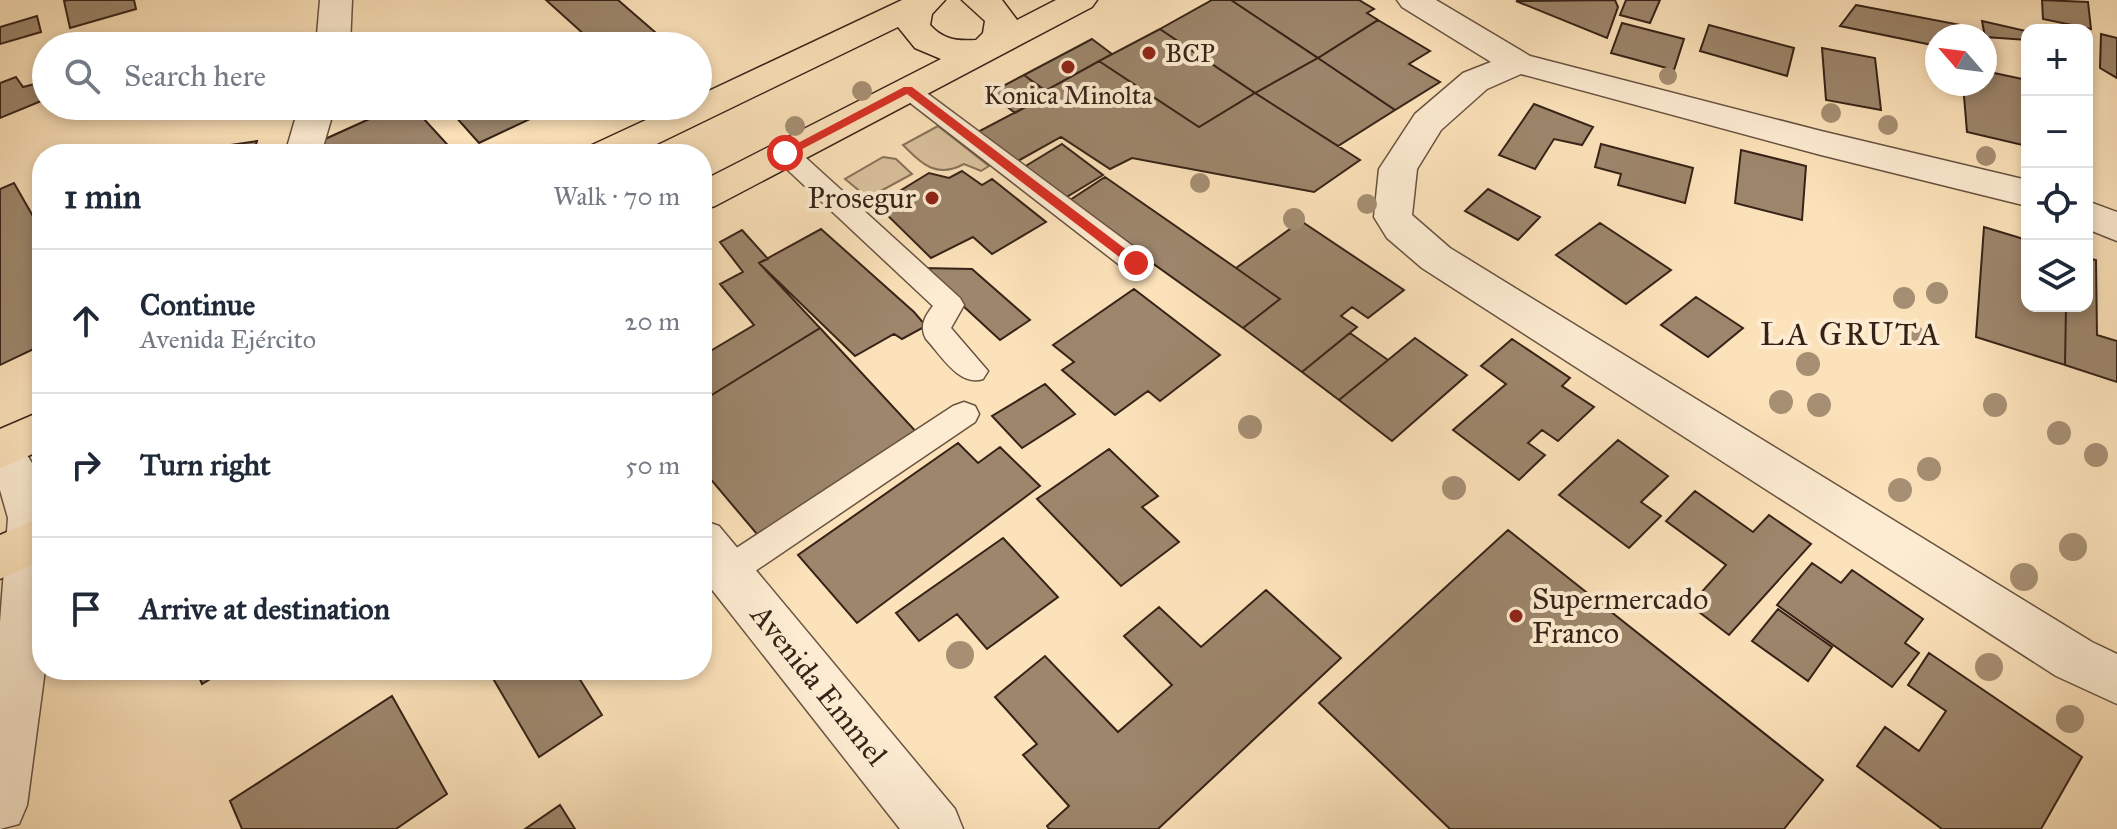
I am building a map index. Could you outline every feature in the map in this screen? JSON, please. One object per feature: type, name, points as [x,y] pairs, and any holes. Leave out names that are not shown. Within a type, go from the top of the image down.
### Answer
[{"type":"main road","points":[[928,0],[916,11],[913,25],[921,39],[938,49],[961,52],[986,49],[999,36],[1001,21],[993,8],[978,0]]},
{"type":"main road","points":[[712,103],[928,0]]},
{"type":"main road","points":[[712,192],[1081,0]]},
{"type":"main road","points":[[626,144],[676,120]]},
{"type":"main road","points":[[0,450],[32,434]]},
{"type":"street","points":[[334,32],[336,0]]},
{"type":"street","points":[[1413,0],[1518,63],[1821,143],[2021,192]]},
{"type":"street","points":[[1518,63],[1475,81],[1428,122],[1398,169],[1393,217],[1401,228],[1463,275],[2074,659],[2117,680]]},
{"type":"street","points":[[306,144],[313,120]]},
{"type":"street","points":[[2093,217],[2117,227]]},
{"type":"street","points":[[0,464],[11,468],[25,491],[31,518],[24,546],[24,637],[0,805]]},
{"type":"street","name":"Avenida Emmel","points":[[714,556],[935,829]]},
{"type":"lane","points":[[908,90],[1136,263]]},
{"type":"lane","points":[[785,153],[950,305],[938,320],[936,331],[973,371]]},
{"type":"lane","points":[[714,556],[964,414]]},
{"type":"shaded area","points":[[938,126],[989,166],[981,171],[964,164],[937,170],[923,163],[903,145]]},
{"type":"shaded area","points":[[883,157],[896,159],[912,174],[868,198],[845,179]]},
{"type":"building","points":[[134,0],[136,9],[70,28],[64,1]]},
{"type":"building","points":[[546,0],[618,0],[655,32],[581,32]]},
{"type":"building","points":[[1212,0],[1231,0],[1318,58],[1255,93],[1160,29]]},
{"type":"building","points":[[1231,0],[1359,0],[1374,9],[1367,13],[1378,20],[1318,58]]},
{"type":"building","points":[[1615,0],[1618,7],[1607,38],[1516,1]]},
{"type":"building","points":[[1626,0],[1660,0],[1650,23],[1620,15]]},
{"type":"building","points":[[2042,0],[2088,2],[2090,24],[2067,24],[2043,19]]},
{"type":"building","points":[[1856,5],[1956,24],[1925,24],[1925,44],[1840,26]]},
{"type":"building","points":[[37,16],[41,32],[32,32],[32,35],[0,44],[0,27]]},
{"type":"building","points":[[1378,20],[1430,51],[1409,64],[1440,82],[1395,110],[1318,58]]},
{"type":"building","points":[[1622,23],[1684,39],[1674,70],[1611,53]]},
{"type":"building","points":[[1997,24],[2021,30],[2021,40],[1997,38]]},
{"type":"building","points":[[1709,25],[1794,48],[1787,76],[1700,51]]},
{"type":"building","points":[[1160,29],[1255,93],[1199,127],[1099,61]]},
{"type":"building","points":[[2101,34],[2117,38],[2117,78],[2100,68]]},
{"type":"building","points":[[1092,39],[1112,54],[1045,91],[1024,75]]},
{"type":"building","points":[[1822,48],[1875,58],[1881,110],[1826,100]]},
{"type":"building","points":[[1318,58],[1395,110],[1338,146],[1255,93]]},
{"type":"building","points":[[1099,61],[1199,127],[1255,93],[1360,160],[1314,192],[1132,158],[1110,169],[1061,137],[1016,162],[976,133],[1050,94],[1045,91]]},
{"type":"building","points":[[1997,74],[2021,79],[2021,145],[1967,132],[1964,96],[1997,96]]},
{"type":"building","points":[[1024,75],[1050,94],[1015,113],[990,93]]},
{"type":"building","points":[[16,77],[23,87],[32,85],[32,105],[0,118],[0,83]]},
{"type":"building","points":[[1534,104],[1593,127],[1582,145],[1554,139],[1535,169],[1499,155]]},
{"type":"building","points":[[367,120],[425,120],[447,144],[314,144]]},
{"type":"building","points":[[458,120],[528,120],[479,143]]},
{"type":"building","points":[[1062,144],[1103,175],[1065,198],[1024,167]]},
{"type":"building","points":[[1601,144],[1693,168],[1685,203],[1618,185],[1621,174],[1595,167]]},
{"type":"building","points":[[1741,150],[1806,166],[1802,220],[1735,203]]},
{"type":"building","points":[[962,171],[982,185],[992,179],[1046,222],[992,254],[973,237],[931,258],[877,205],[929,173],[949,178]]},
{"type":"building","points":[[1105,177],[1280,299],[1243,328],[1067,202]]},
{"type":"building","points":[[14,183],[32,214],[32,350],[0,365],[0,189]]},
{"type":"building","points":[[1488,189],[1540,217],[1518,240],[1465,211]]},
{"type":"building","points":[[1301,221],[1404,290],[1368,318],[1352,307],[1341,316],[1357,327],[1302,372],[1243,328],[1280,299],[1236,268]]},
{"type":"building","points":[[1600,223],[1671,270],[1626,304],[1556,255]]},
{"type":"building","points":[[1984,227],[2021,238],[2021,312],[2066,312],[2065,365],[1976,337]]},
{"type":"building","points":[[821,229],[926,326],[902,339],[894,334],[855,356],[759,263]]},
{"type":"building","points":[[742,230],[768,259],[759,263],[820,328],[712,395],[712,350],[754,325],[720,284],[743,272],[720,242]]},
{"type":"building","points":[[2093,259],[2096,260],[2097,335],[2117,341],[2117,382],[2065,365],[2066,312],[2093,312]]},
{"type":"building","points":[[922,268],[972,269],[1030,320],[1000,340]]},
{"type":"building","points":[[1134,289],[1220,355],[1160,401],[1148,391],[1115,415],[1062,370],[1074,362],[1053,345]]},
{"type":"building","points":[[1696,297],[1743,328],[1708,357],[1661,325]]},
{"type":"building","points":[[820,328],[921,437],[762,540],[712,481],[712,395]]},
{"type":"building","points":[[1350,333],[1388,360],[1339,400],[1302,372]]},
{"type":"building","points":[[1415,338],[1467,375],[1392,441],[1339,400]]},
{"type":"building","points":[[1512,339],[1570,378],[1562,386],[1594,407],[1558,441],[1542,430],[1528,443],[1545,455],[1519,480],[1453,430],[1506,384],[1481,366]]},
{"type":"building","points":[[1045,384],[1075,414],[1022,448],[992,416]]},
{"type":"building","points":[[1618,440],[1668,476],[1641,502],[1661,516],[1629,548],[1559,495]]},
{"type":"building","points":[[958,443],[978,463],[1000,447],[1040,486],[857,623],[798,555]]},
{"type":"building","points":[[1109,449],[1158,496],[1142,507],[1179,542],[1121,586],[1037,499]]},
{"type":"building","points":[[1695,491],[1753,532],[1769,515],[1811,544],[1729,635],[1690,605],[1726,565],[1666,521]]},
{"type":"building","name":"Supermercado Franco","points":[[1508,530],[1823,780],[1784,829],[1450,829],[1319,703]]},
{"type":"building","points":[[1003,538],[1058,597],[987,649],[957,614],[919,641],[896,613]]},
{"type":"building","points":[[1812,563],[1841,583],[1852,570],[1923,619],[1905,643],[1919,653],[1892,687],[1777,605]]},
{"type":"building","points":[[1266,590],[1341,658],[1158,829],[1049,829],[1047,826],[1069,806],[1023,755],[1037,744],[995,697],[1045,656],[1118,732],[1172,685],[1124,636],[1159,607],[1201,647]]},
{"type":"building","points":[[1778,609],[1832,647],[1808,681],[1752,641]]},
{"type":"building","points":[[1929,653],[2082,757],[2041,829],[1942,829],[1857,766],[1885,727],[1919,751],[1946,711],[1908,685]]},
{"type":"building","points":[[494,680],[580,680],[602,715],[539,757]]},
{"type":"building","points":[[392,696],[447,794],[396,829],[242,829],[230,801]]},
{"type":"building","points":[[560,805],[575,829],[525,829]]},
{"type":"place","name":"BCP","points":[[1149,53]]},
{"type":"place","name":"Konica Minolta","points":[[1068,67]]},
{"type":"place","name":"Prosegur","points":[[932,198]]},
{"type":"place","name":"Supermercado Franco","points":[[1516,616]]},
{"type":"district","name":"LA GRUTA","points":[[1851,334]]},
{"type":"route","points":[[785,153],[908,90],[1136,263]]}]
